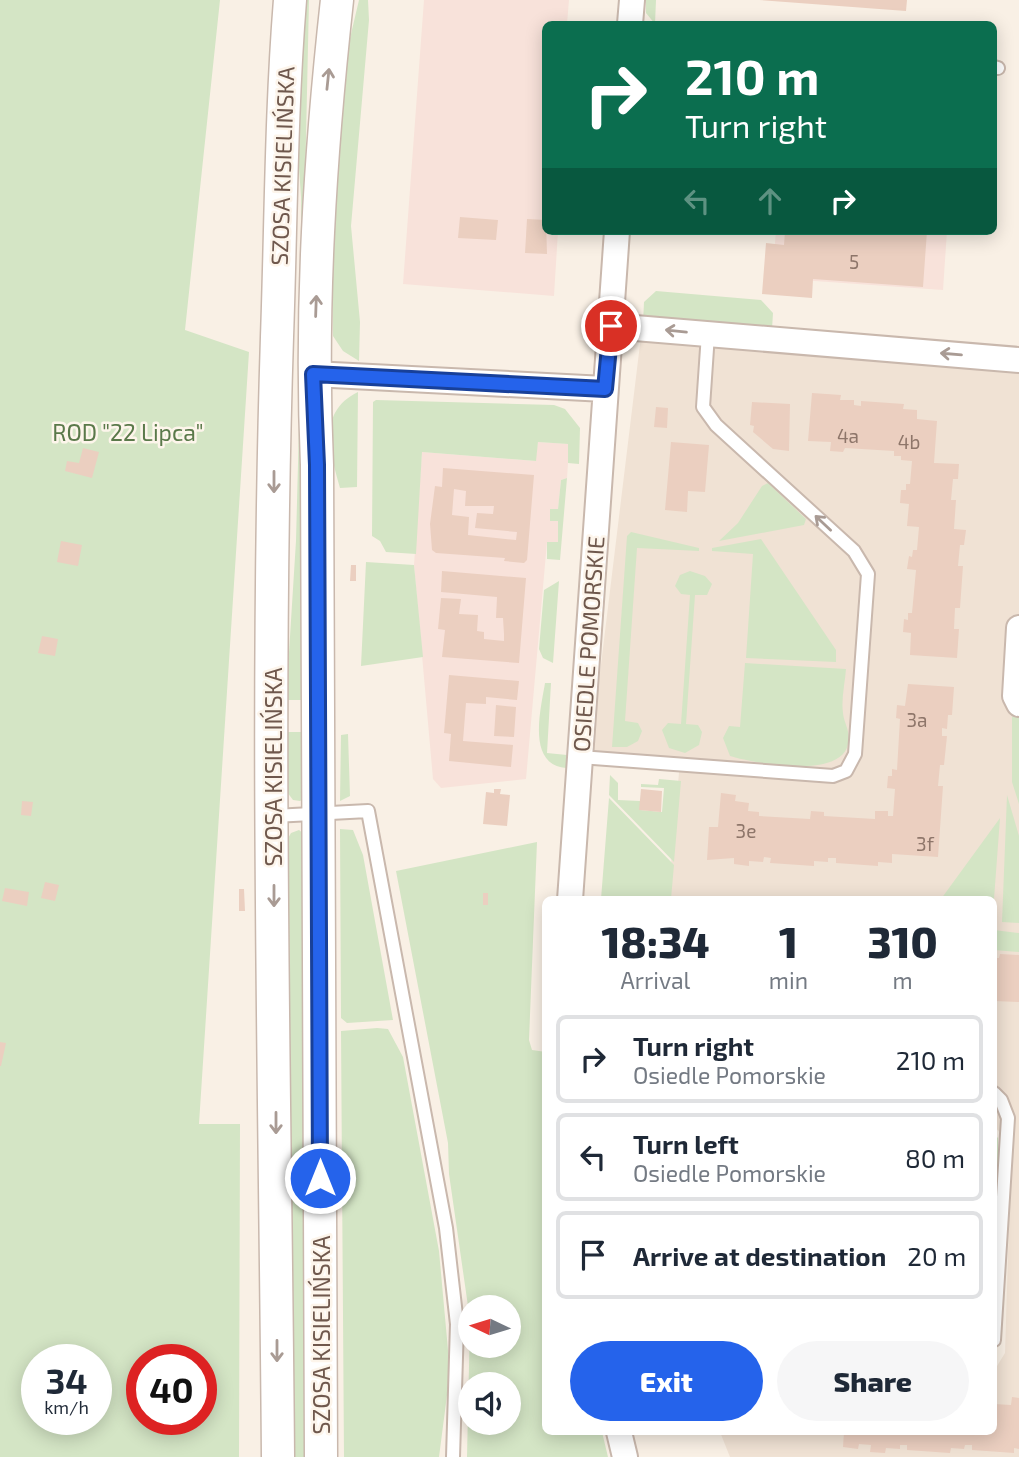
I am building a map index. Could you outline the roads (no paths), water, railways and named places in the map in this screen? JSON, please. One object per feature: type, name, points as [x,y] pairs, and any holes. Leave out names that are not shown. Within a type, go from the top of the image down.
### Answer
[{"type":"street","name":"SZOSA KISIELIŃSKA","points":[[278,1457],[274,414],[278,332],[274,198],[290,0]]},
{"type":"street","name":"SZOSA KISIELIŃSKA","points":[[321,1457],[317,465],[313,374],[321,142],[337,0]]},
{"type":"street","points":[[630,21],[632,0]]},
{"type":"street","name":"OSIEDLE POMORSKIE","points":[[570,896],[617,235]]},
{"type":"street","points":[[611,326],[1019,360]]},
{"type":"street","points":[[278,332],[313,374],[605,389]]},
{"type":"street","points":[[274,414],[313,374]]},
{"type":"street","points":[[1019,628],[1015,696],[1019,704]]},
{"type":"street","points":[[620,1435],[625,1457]]},
{"type":"lane","points":[[580,757],[833,776],[846,771],[855,754],[868,574],[854,551],[716,425],[703,407],[708,334]]},
{"type":"lane","points":[[274,816],[368,811],[446,1228],[457,1324],[453,1457]]},
{"type":"lane","points":[[997,1096],[1008,1118],[997,1292]]},
{"type":"park label","name":"ROD \"22 Lipca\"","points":[[128,432]]}]
